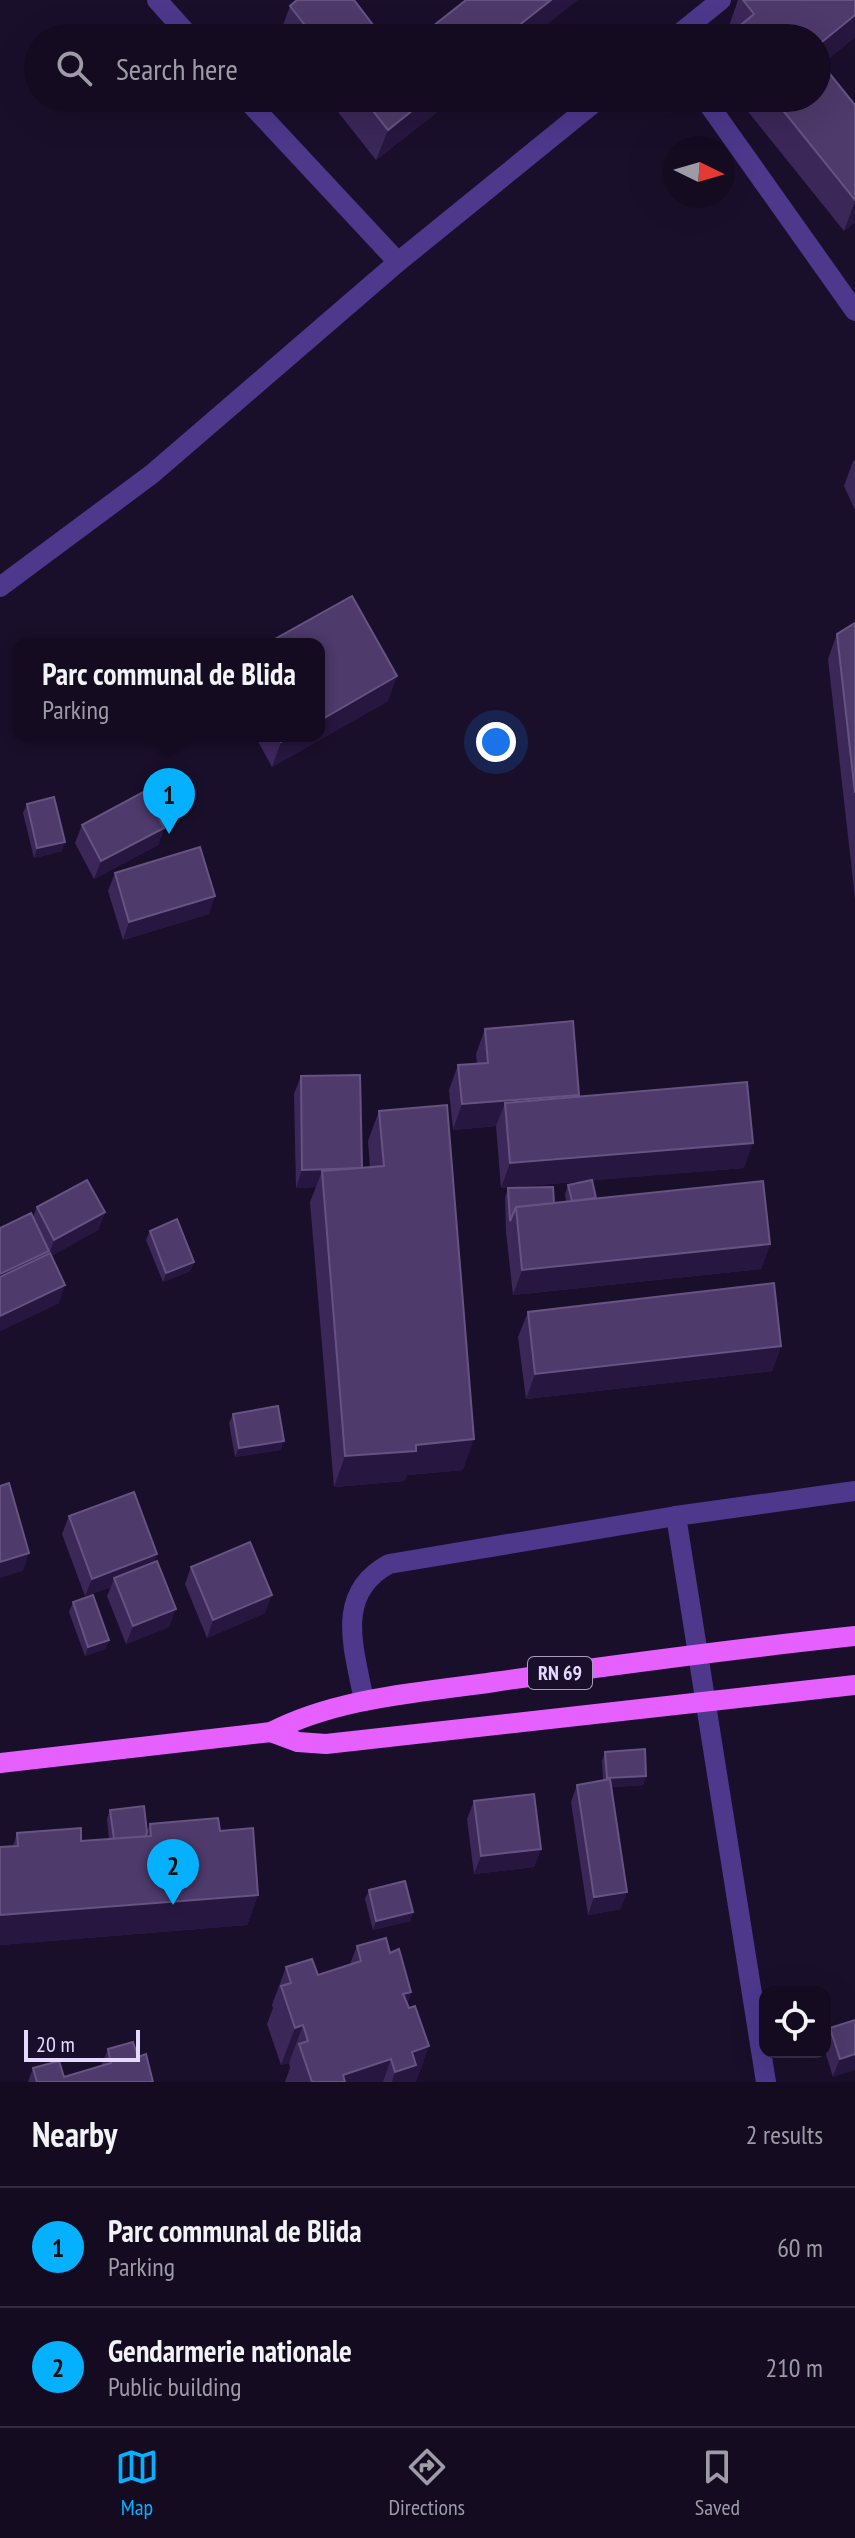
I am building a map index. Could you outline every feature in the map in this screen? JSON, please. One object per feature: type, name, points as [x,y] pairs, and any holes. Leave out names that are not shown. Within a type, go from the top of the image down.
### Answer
[{"type":"main road","name":"RN 69","points":[[0,1763],[271,1732],[309,1714],[364,1701],[697,1653],[855,1636]]},
{"type":"main road","name":"RN 69","points":[[271,1732],[298,1742],[326,1744],[855,1685]]},
{"type":"street","points":[[157,0],[178,24]]},
{"type":"street","points":[[691,24],[721,0]]},
{"type":"street","points":[[258,112],[398,262]]},
{"type":"street","points":[[0,587],[152,474],[398,262],[583,112]]},
{"type":"street","points":[[714,112],[855,311]]},
{"type":"street","points":[[364,1701],[351,1609],[364,1582],[375,1572],[404,1561],[676,1516],[855,1491]]},
{"type":"street","points":[[676,1516],[766,2082]]},
{"type":"building","points":[[297,0],[354,0],[372,24],[304,24],[290,6]]},
{"type":"building","points":[[466,0],[551,0],[521,24],[436,24]]},
{"type":"building","points":[[743,0],[855,0],[855,15],[831,35],[831,24],[742,24],[754,14]]},
{"type":"building","points":[[831,75],[855,105],[855,200],[784,112],[831,112]]},
{"type":"building","points":[[374,112],[410,112],[388,130]]},
{"type":"building","points":[[352,596],[397,676],[325,718],[325,638],[277,638]]},
{"type":"building","points":[[855,623],[855,793],[837,634]]},
{"type":"building","points":[[145,791],[164,828],[101,861],[82,825]]},
{"type":"building","points":[[54,797],[65,842],[37,848],[27,804]]},
{"type":"building","points":[[200,847],[215,896],[129,922],[115,873]]},
{"type":"building","points":[[573,1021],[579,1095],[462,1104],[458,1065],[488,1063],[485,1029]]},
{"type":"building","points":[[360,1075],[362,1168],[302,1170],[301,1076]]},
{"type":"building","points":[[747,1082],[753,1143],[510,1163],[505,1103]]},
{"type":"building","points":[[447,1105],[474,1439],[416,1445],[416,1451],[345,1456],[322,1171],[384,1166],[379,1111]]},
{"type":"building","points":[[87,1180],[105,1212],[54,1240],[37,1207]]},
{"type":"building","points":[[592,1180],[596,1198],[572,1201],[568,1185]]},
{"type":"building","points":[[763,1181],[770,1244],[522,1270],[516,1207]]},
{"type":"building","points":[[553,1187],[554,1203],[516,1207],[510,1221],[508,1188]]},
{"type":"building","points":[[31,1213],[49,1251],[0,1274],[0,1228]]},
{"type":"building","points":[[177,1219],[194,1262],[166,1273],[150,1231]]},
{"type":"building","points":[[50,1253],[65,1285],[0,1316],[0,1277]]},
{"type":"building","points":[[774,1283],[781,1346],[535,1374],[528,1312]]},
{"type":"building","points":[[278,1406],[284,1441],[239,1448],[233,1414]]},
{"type":"building","points":[[9,1483],[29,1553],[0,1562],[0,1486]]},
{"type":"building","points":[[134,1492],[157,1554],[92,1579],[69,1516]]},
{"type":"building","points":[[250,1542],[272,1595],[213,1620],[191,1567]]},
{"type":"building","points":[[157,1561],[176,1609],[133,1626],[114,1578]]},
{"type":"building","points":[[93,1595],[109,1640],[88,1647],[73,1602]]},
{"type":"building","points":[[645,1749],[646,1776],[607,1778],[605,1752]]},
{"type":"building","points":[[610,1779],[627,1892],[594,1897],[577,1785]]},
{"type":"building","points":[[534,1794],[541,1849],[481,1856],[474,1801]]},
{"type":"building","points":[[144,1806],[145,1837],[114,1839],[110,1810]]},
{"type":"building","points":[[218,1818],[220,1831],[253,1828],[258,1895],[0,1915],[0,1847],[18,1846],[17,1833],[81,1828],[81,1841],[151,1836],[150,1824]]},
{"type":"building","points":[[405,1881],[413,1912],[376,1921],[369,1890]]},
{"type":"building","points":[[386,1938],[390,1953],[399,1949],[411,1992],[403,1994],[409,2008],[415,2006],[429,2046],[412,2052],[416,2065],[395,2072],[391,2059],[343,2075],[345,2082],[312,2082],[299,2044],[308,2041],[303,2025],[295,2028],[281,1986],[291,1983],[286,1967],[312,1959],[318,1975],[361,1961],[357,1946]]},
{"type":"building","points":[[855,2020],[855,2054],[840,2059],[831,2028]]},
{"type":"building","points":[[133,2042],[138,2057],[146,2054],[153,2082],[37,2082],[33,2068],[59,2061],[64,2077],[111,2063],[108,2049]]},
{"type":"place","name":"Parc communal de Blida","points":[[169,834]]},
{"type":"place","name":"Gendarmerie nationale","points":[[173,1905]]}]
